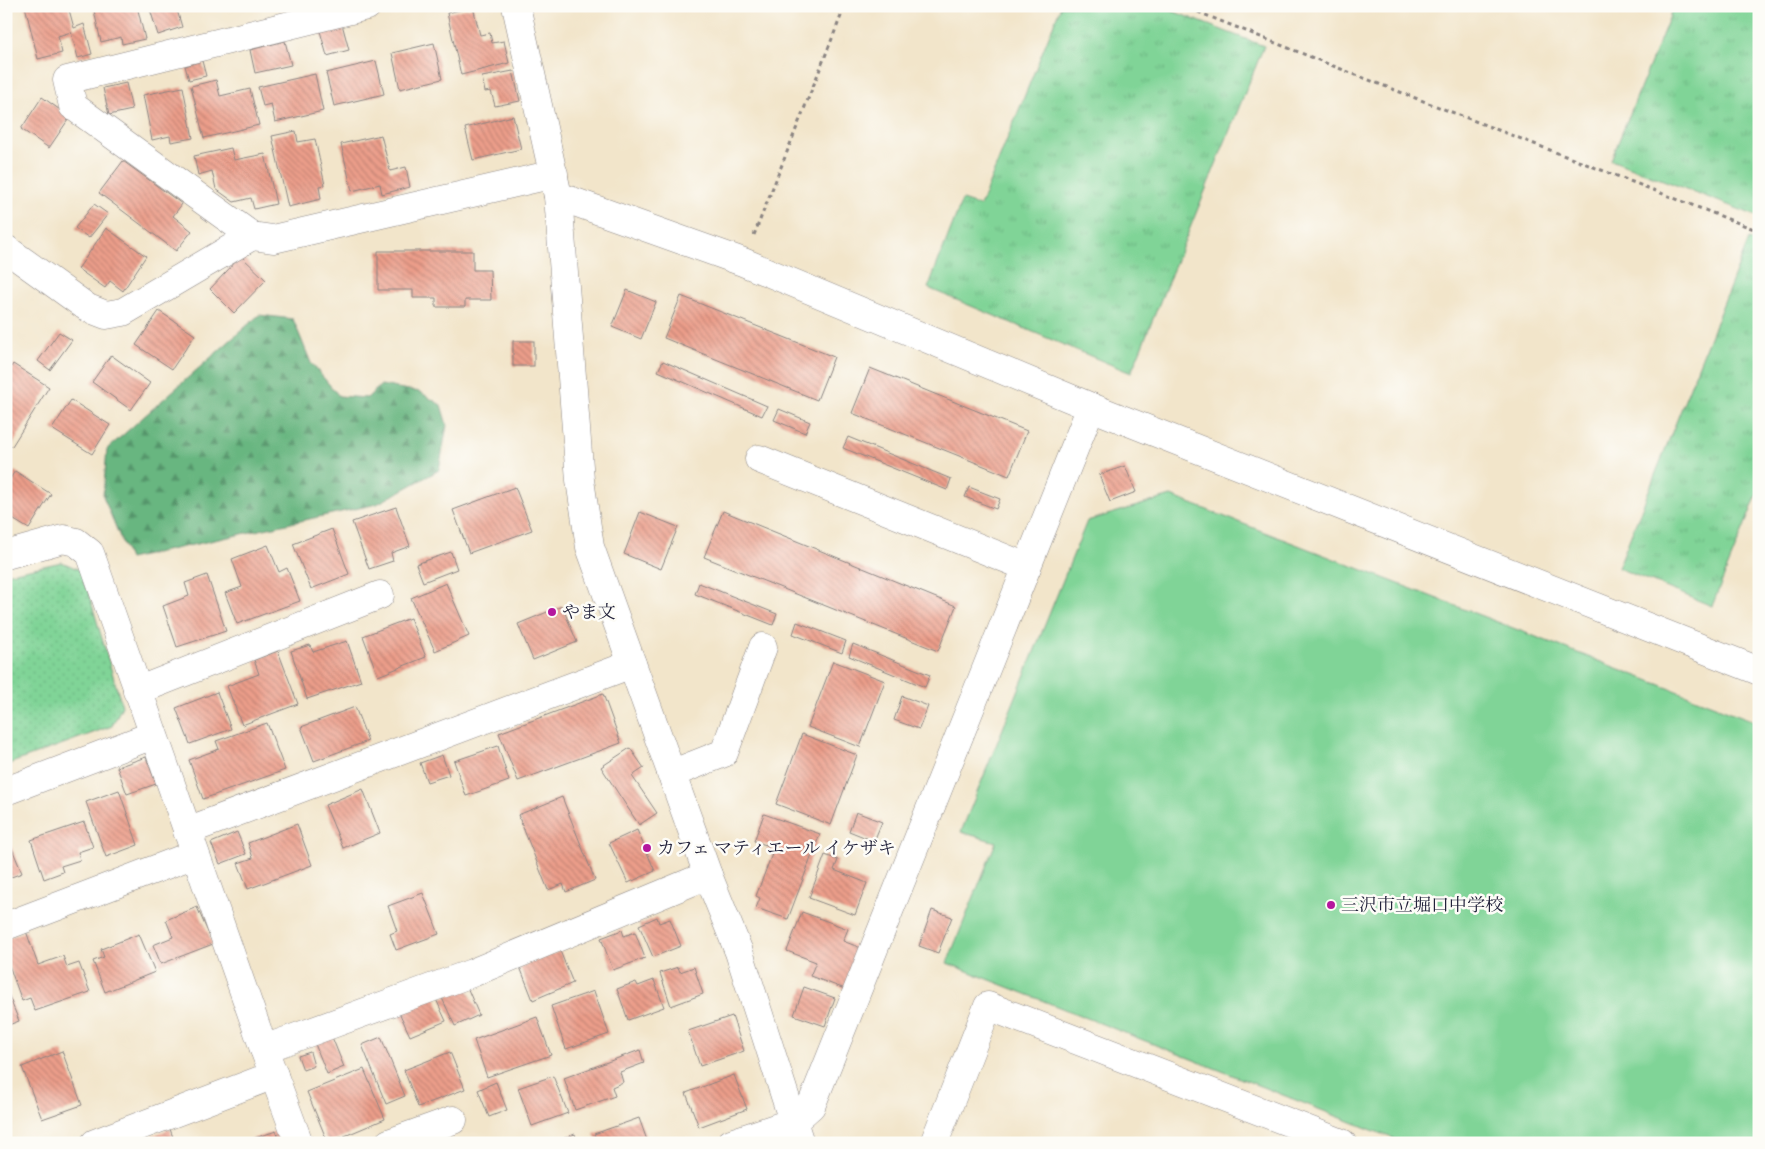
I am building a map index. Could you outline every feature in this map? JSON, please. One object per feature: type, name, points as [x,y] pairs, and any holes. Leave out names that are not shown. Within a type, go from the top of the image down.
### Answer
[{"type":"street","points":[[367,6],[67,80],[73,106],[252,236],[272,240],[556,185],[1091,406],[1759,672]]},
{"type":"street","points":[[516,6],[556,185],[580,480],[590,547],[708,875],[739,952],[796,1132]]},
{"type":"street","points":[[6,248],[88,308],[106,315],[122,312],[252,236]]},
{"type":"street","points":[[796,1132],[811,1106],[1091,406]]},
{"type":"street","points":[[759,459],[1027,567]]},
{"type":"street","points":[[6,555],[63,539],[76,542],[90,553],[264,1049],[300,1143]]},
{"type":"street","points":[[137,691],[380,595]]},
{"type":"street","points":[[671,774],[724,753],[763,647]]},
{"type":"street","points":[[6,926],[191,843],[632,664]]},
{"type":"street","points":[[6,792],[153,735]]},
{"type":"street","points":[[264,1049],[472,973],[708,875]]},
{"type":"street","points":[[934,1143],[988,1006],[1342,1143]]},
{"type":"street","points":[[95,1143],[274,1075]]},
{"type":"street","points":[[389,1143],[453,1120]]},
{"type":"street","points":[[731,1143],[796,1132]]},
{"type":"path","points":[[743,262],[845,6]]},
{"type":"path","points":[[1184,6],[1365,79],[1759,231]]},
{"type":"green space","points":[[1061,6],[1159,6],[1264,46],[1131,373],[928,288],[962,200],[980,206]]},
{"type":"green space","points":[[1674,6],[1759,6],[1759,217],[1611,160]]},
{"type":"green space","points":[[1749,239],[1759,243],[1759,490],[1712,606],[1618,568]]},
{"type":"green space","points":[[259,315],[293,319],[311,363],[339,396],[367,398],[381,385],[420,392],[441,405],[447,425],[439,470],[377,504],[129,559],[103,496],[107,449]]},
{"type":"green space","name":"三沢市立堀口中学校","points":[[1171,496],[1759,723],[1759,1143],[1405,1143],[947,963],[996,842],[961,832],[1087,521]]},
{"type":"green space","points":[[62,562],[82,571],[122,706],[112,726],[6,765],[6,574]]},
{"type":"building","points":[[25,6],[68,6],[74,28],[84,24],[92,54],[78,58],[71,32],[58,36],[62,53],[38,59]]},
{"type":"building","points":[[93,6],[137,6],[145,39],[122,44],[121,37],[101,42]]},
{"type":"building","points":[[149,6],[187,6],[177,10],[182,27],[158,35]]},
{"type":"building","points":[[473,7],[480,35],[490,33],[492,43],[504,41],[509,63],[461,75],[447,13]]},
{"type":"building","points":[[342,24],[349,50],[327,56],[320,31]]},
{"type":"building","points":[[285,41],[291,65],[255,73],[250,50]]},
{"type":"building","points":[[434,43],[442,79],[400,89],[392,53]]},
{"type":"building","points":[[202,61],[206,76],[189,80],[185,66]]},
{"type":"building","points":[[376,61],[384,94],[334,106],[326,73]]},
{"type":"building","points":[[513,71],[520,101],[495,106],[491,91],[485,92],[482,77]]},
{"type":"building","points":[[315,74],[323,111],[275,122],[271,104],[263,106],[258,87]]},
{"type":"building","points":[[216,80],[220,96],[250,89],[259,125],[204,138],[191,86]]},
{"type":"building","points":[[126,83],[132,110],[109,115],[103,88]]},
{"type":"building","points":[[183,87],[193,138],[171,142],[170,136],[152,140],[143,95]]},
{"type":"building","points":[[42,97],[70,117],[49,148],[21,129]]},
{"type":"building","points":[[513,116],[521,149],[473,160],[465,128]]},
{"type":"building","points":[[296,131],[298,142],[315,139],[325,185],[319,186],[321,199],[288,207],[272,136]]},
{"type":"building","points":[[381,135],[390,171],[406,167],[410,187],[382,194],[380,184],[352,191],[341,144]]},
{"type":"building","points":[[231,148],[234,160],[265,154],[276,204],[254,209],[251,198],[234,202],[216,189],[212,171],[198,175],[194,156]]},
{"type":"building","points":[[123,161],[182,204],[173,216],[192,231],[176,251],[99,193]]},
{"type":"building","points":[[94,204],[108,214],[89,238],[75,228]]},
{"type":"building","points":[[106,228],[146,256],[123,291],[110,281],[105,288],[78,269]]},
{"type":"building","points":[[378,251],[473,251],[473,270],[490,270],[491,300],[465,300],[465,307],[436,307],[436,298],[413,298],[413,290],[378,290]]},
{"type":"building","points":[[241,256],[266,280],[234,313],[210,289]]},
{"type":"building","points":[[627,290],[656,302],[641,339],[612,327]]},
{"type":"building","points":[[681,296],[834,357],[817,400],[664,338]]},
{"type":"building","points":[[159,311],[195,335],[172,369],[136,345]]},
{"type":"building","points":[[59,332],[72,340],[50,370],[38,361]]},
{"type":"building","points":[[513,341],[534,341],[534,366],[513,366]]},
{"type":"building","points":[[111,355],[150,383],[131,410],[92,382]]},
{"type":"building","points":[[663,361],[767,406],[762,416],[658,371]]},
{"type":"building","points":[[13,364],[49,387],[12,446],[6,443],[6,374]]},
{"type":"building","points":[[870,368],[1027,431],[1009,476],[852,413]]},
{"type":"building","points":[[71,400],[110,425],[92,454],[52,429]]},
{"type":"building","points":[[779,409],[810,422],[805,433],[774,420]]},
{"type":"building","points":[[848,437],[951,479],[947,490],[843,448]]},
{"type":"building","points":[[1125,466],[1136,492],[1110,502],[1099,475]]},
{"type":"building","points":[[15,471],[51,494],[29,529],[6,515],[6,485]]},
{"type":"building","points":[[515,487],[532,530],[469,553],[453,510]]},
{"type":"building","points":[[969,487],[1000,499],[996,509],[965,497]]},
{"type":"building","points":[[396,507],[410,546],[391,553],[393,561],[369,569],[352,522]]},
{"type":"building","points":[[723,511],[956,606],[938,651],[704,557]]},
{"type":"building","points":[[640,512],[678,527],[661,569],[624,554]]},
{"type":"building","points":[[332,529],[349,574],[311,589],[293,544]]},
{"type":"building","points":[[268,545],[279,572],[287,568],[300,601],[237,624],[225,593],[242,587],[232,559]]},
{"type":"building","points":[[451,552],[457,569],[423,582],[416,564]]},
{"type":"building","points":[[207,575],[226,631],[177,647],[163,606],[189,596],[185,583]]},
{"type":"building","points":[[446,583],[469,636],[435,651],[411,598]]},
{"type":"building","points":[[699,583],[777,614],[773,625],[695,594]]},
{"type":"building","points":[[562,606],[577,642],[533,660],[518,624]]},
{"type":"building","points":[[410,618],[426,657],[378,676],[363,636]]},
{"type":"building","points":[[797,622],[846,641],[842,653],[793,634]]},
{"type":"building","points":[[347,641],[361,681],[307,699],[291,651],[310,645],[313,652]]},
{"type":"building","points":[[853,644],[930,675],[925,687],[849,656]]},
{"type":"building","points":[[278,651],[298,704],[242,725],[227,686],[259,674],[254,660]]},
{"type":"building","points":[[833,661],[885,681],[860,747],[808,727]]},
{"type":"building","points":[[217,692],[231,729],[190,744],[176,708]]},
{"type":"building","points":[[603,694],[621,743],[518,781],[499,733]]},
{"type":"building","points":[[902,696],[928,706],[919,729],[894,720]]},
{"type":"building","points":[[355,707],[368,741],[314,761],[301,727]]},
{"type":"building","points":[[267,723],[285,770],[203,799],[189,760],[219,749],[216,741]]},
{"type":"building","points":[[802,734],[857,755],[831,825],[776,804]]},
{"type":"building","points":[[498,746],[509,781],[466,796],[454,761]]},
{"type":"building","points":[[630,748],[644,768],[632,776],[657,813],[639,825],[601,767]]},
{"type":"building","points":[[442,755],[449,775],[427,782],[420,763]]},
{"type":"building","points":[[146,757],[156,784],[127,794],[117,767]]},
{"type":"building","points":[[363,789],[380,833],[343,848],[325,805]]},
{"type":"building","points":[[119,790],[138,845],[106,857],[86,802]]},
{"type":"building","points":[[562,797],[595,880],[566,892],[563,884],[548,890],[518,815]]},
{"type":"building","points":[[856,812],[882,822],[874,841],[849,831]]},
{"type":"building","points":[[764,814],[820,834],[788,919],[756,908],[760,898],[756,896],[772,854],[766,852],[769,846],[754,841]]},
{"type":"building","points":[[84,822],[93,847],[78,852],[80,860],[61,866],[63,872],[44,879],[31,840]]},
{"type":"building","points":[[297,824],[312,865],[248,889],[238,863],[253,858],[248,843]]},
{"type":"building","points":[[637,830],[655,871],[628,883],[609,843]]},
{"type":"building","points":[[237,832],[246,854],[220,864],[211,843]]},
{"type":"building","points":[[6,834],[22,873],[6,879]]},
{"type":"building","points":[[825,855],[838,860],[834,870],[867,883],[855,915],[809,898]]},
{"type":"building","points":[[423,893],[439,934],[396,950],[390,934],[397,931],[388,906]]},
{"type":"building","points":[[197,907],[213,944],[161,964],[153,945],[173,937],[166,920]]},
{"type":"building","points":[[932,910],[952,917],[938,953],[919,946]]},
{"type":"building","points":[[802,912],[848,929],[843,941],[861,948],[845,989],[810,976],[816,962],[787,951]]},
{"type":"building","points":[[657,917],[659,923],[670,919],[681,946],[653,957],[639,925]]},
{"type":"building","points":[[622,930],[624,936],[635,932],[645,958],[613,970],[601,938]]},
{"type":"building","points":[[26,931],[38,965],[63,956],[67,967],[79,963],[90,992],[35,1011],[30,998],[22,1001],[6,957],[6,939]]},
{"type":"building","points":[[139,934],[155,972],[105,992],[93,961],[104,957],[101,949]]},
{"type":"building","points":[[560,951],[573,983],[533,1000],[520,967]]},
{"type":"building","points":[[678,967],[680,972],[694,967],[703,994],[671,1006],[660,973]]},
{"type":"building","points":[[654,980],[664,1007],[628,1020],[617,989],[636,982],[638,986]]},
{"type":"building","points":[[467,987],[479,1015],[455,1026],[442,998]]},
{"type":"building","points":[[804,987],[835,998],[825,1026],[794,1015]]},
{"type":"building","points":[[6,989],[19,1021],[6,1026]]},
{"type":"building","points":[[594,991],[609,1034],[566,1049],[551,1006]]},
{"type":"building","points":[[435,997],[446,1021],[410,1036],[399,1012]]},
{"type":"building","points":[[732,1016],[744,1051],[700,1066],[688,1031]]},
{"type":"building","points":[[537,1017],[551,1055],[487,1077],[474,1040]]},
{"type":"building","points":[[332,1037],[344,1067],[327,1074],[315,1044]]},
{"type":"building","points":[[381,1037],[405,1096],[386,1104],[362,1045]]},
{"type":"building","points":[[640,1050],[644,1063],[620,1072],[623,1082],[612,1087],[615,1096],[575,1110],[564,1078]]},
{"type":"building","points":[[62,1051],[82,1105],[42,1119],[22,1067]]},
{"type":"building","points":[[310,1052],[314,1066],[303,1070],[298,1056]]},
{"type":"building","points":[[450,1052],[465,1089],[418,1107],[404,1070]]},
{"type":"building","points":[[364,1069],[385,1119],[328,1143],[307,1092]]},
{"type":"building","points":[[734,1075],[747,1109],[699,1127],[686,1093]]},
{"type":"building","points":[[553,1076],[568,1113],[532,1126],[518,1088]]},
{"type":"building","points":[[496,1082],[507,1110],[489,1117],[478,1090]]},
{"type":"building","points":[[639,1118],[648,1143],[598,1143],[594,1134]]},
{"type":"building","points":[[170,1129],[175,1143],[148,1143],[146,1138]]},
{"type":"building","points":[[276,1131],[281,1143],[247,1143],[246,1141]]},
{"type":"building","points":[[575,1134],[578,1143],[552,1143]]},
{"type":"place","name":"やま文","points":[[552,612]]},
{"type":"place","name":"カフェ マティエール イケザキ","points":[[647,848]]},
{"type":"place","name":"三沢市立堀口中学校","points":[[1331,905]]}]
